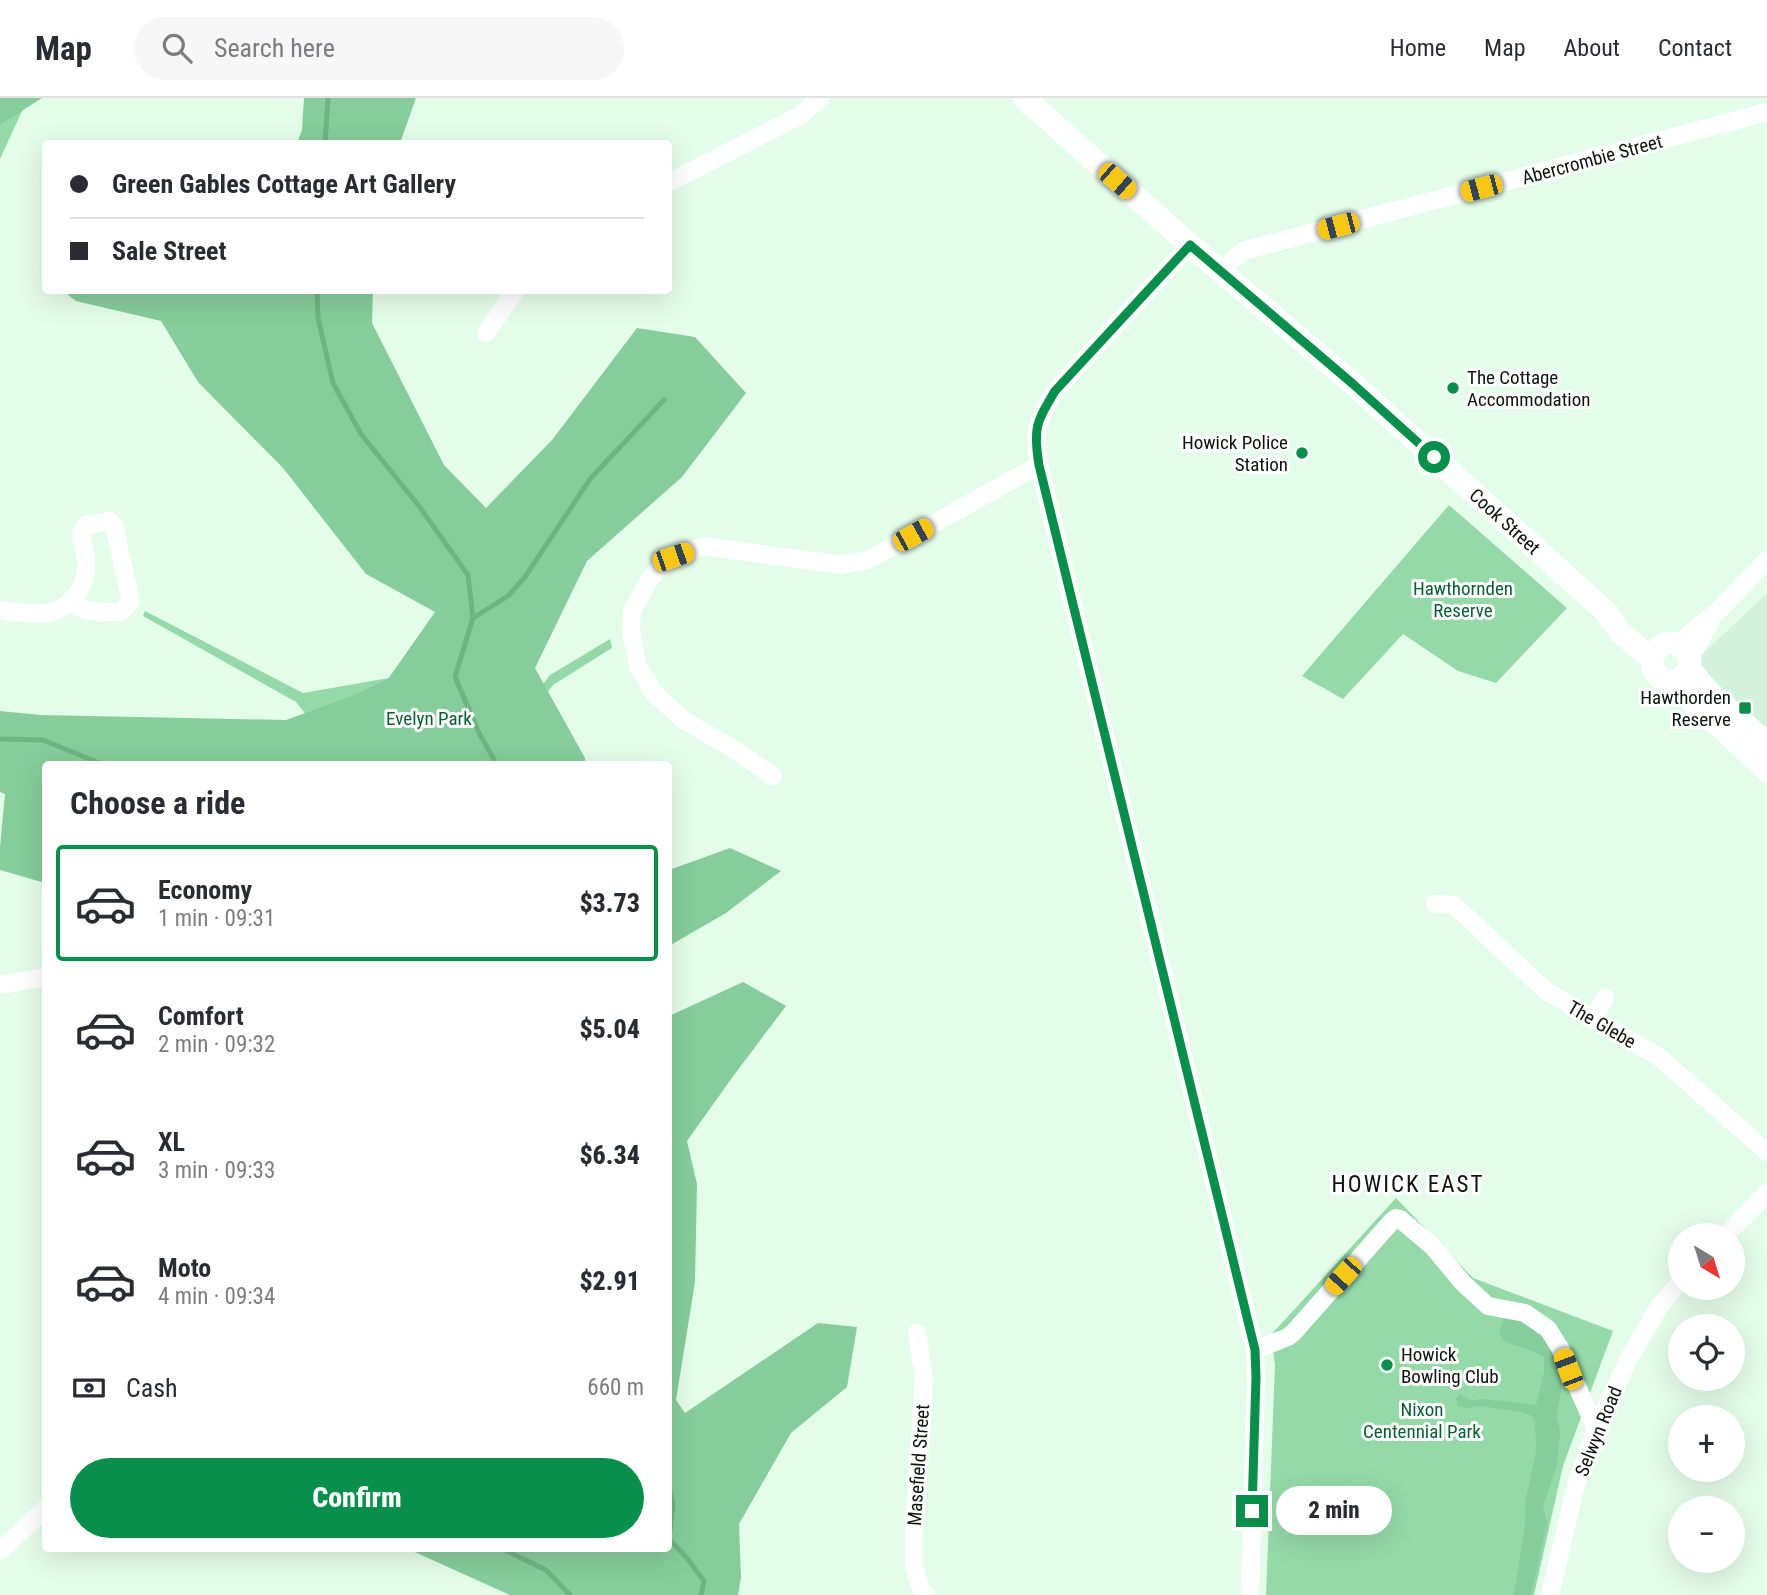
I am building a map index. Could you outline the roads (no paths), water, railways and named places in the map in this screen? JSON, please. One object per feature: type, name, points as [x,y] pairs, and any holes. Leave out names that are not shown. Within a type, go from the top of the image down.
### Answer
[{"type":"main road","name":"Cook Street","points":[[1024,98],[1353,384],[1606,612],[1629,622],[1767,744]]},
{"type":"main road","name":"Cook Street","points":[[1673,659],[1767,770]]},
{"type":"street","points":[[672,181],[801,115],[820,98]]},
{"type":"street","name":"Abercrombie Street","points":[[1221,271],[1243,251],[1767,112]]},
{"type":"street","points":[[1190,245],[1055,391],[1040,418],[1036,430],[1036,445],[1255,1350],[1250,1595]]},
{"type":"street","points":[[486,333],[513,294]]},
{"type":"street","points":[[773,776],[685,721],[655,694],[638,667],[631,631],[632,611],[651,577],[673,557],[704,546],[841,565],[868,560],[1039,465]]},
{"type":"street","points":[[0,610],[46,613],[71,603],[84,581],[87,566],[81,534],[86,525],[110,521],[114,526],[131,601],[121,612],[84,611],[71,603]]},
{"type":"street","points":[[1673,659],[1767,561]]},
{"type":"street","name":"The Glebe","points":[[1435,904],[1454,905],[1546,991],[1659,1057],[1767,1152]]},
{"type":"street","points":[[0,985],[42,978]]},
{"type":"street","points":[[1594,1018],[1605,998]]},
{"type":"street","points":[[1738,1223],[1767,1193]]},
{"type":"street","points":[[1255,1350],[1294,1332],[1396,1218],[1432,1246],[1463,1283],[1488,1306],[1525,1312],[1548,1329],[1560,1348],[1596,1429]]},
{"type":"street","name":"Selwyn Road","points":[[1550,1595],[1576,1485],[1596,1429],[1629,1358],[1668,1296]]},
{"type":"street","name":"Masefield Street","points":[[917,1333],[924,1379],[914,1533],[915,1568],[922,1591],[926,1595]]},
{"type":"street","points":[[0,1551],[42,1512]]},
{"type":"waterway","points":[[325,140],[328,98]]},
{"type":"waterway","points":[[317,294],[318,318],[333,383],[361,434],[419,506],[468,575],[473,618],[455,677],[479,733],[495,761]]},
{"type":"waterway","points":[[473,618],[508,596],[525,577],[590,479],[664,400]]},
{"type":"waterway","points":[[0,739],[43,740],[94,761]]},
{"type":"waterway","points":[[672,1501],[672,1514]]},
{"type":"waterway","points":[[672,1542],[704,1581],[701,1595]]},
{"type":"waterway","points":[[509,1552],[546,1570],[570,1595]]},
{"type":"place","name":"The Cottage Accommodation","points":[[1453,388]]},
{"type":"place","name":"Howick Police Station","points":[[1302,453]]},
{"type":"place","name":"Hawthorden Reserve","points":[[1745,708]]},
{"type":"place","name":"Howick Bowling Club","points":[[1387,1365]]},
{"type":"district","name":"HOWICK EAST","points":[[1408,1184]]},
{"type":"park label","name":"Hawthornden Reserve","points":[[1463,599]]},
{"type":"park label","name":"Evelyn Park","points":[[429,718]]},
{"type":"park label","name":"Nixon Centennial Park","points":[[1422,1420]]}]
